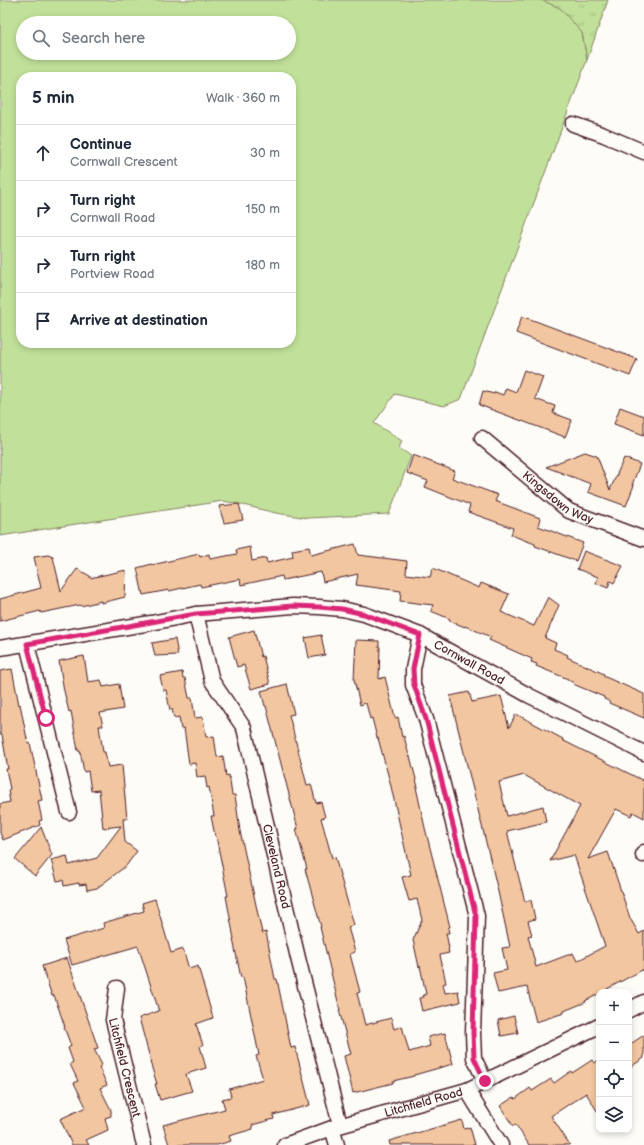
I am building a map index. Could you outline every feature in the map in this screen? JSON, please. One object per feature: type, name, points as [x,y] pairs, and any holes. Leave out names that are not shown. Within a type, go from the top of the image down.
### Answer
[{"type":"street","points":[[573,124],[644,152]]},
{"type":"street","name":"Kingsdown Way","points":[[482,438],[569,511],[644,538]]},
{"type":"street","name":"Cornwall Road","points":[[0,648],[196,614],[293,606],[342,609],[364,614],[420,635],[528,695],[644,753]]},
{"type":"street","name":"Cleveland Road","points":[[196,614],[212,681],[244,728],[336,1127],[337,1145]]},
{"type":"street","points":[[420,635],[413,669],[414,685],[426,719],[476,916],[473,1039],[474,1058],[485,1081]]},
{"type":"street","points":[[27,644],[70,812]]},
{"type":"street","name":"Litchfield Crescent","points":[[117,988],[113,1020],[144,1145]]},
{"type":"street","points":[[632,1008],[644,1002]]},
{"type":"street","name":"Litchfield Road","points":[[286,1145],[336,1127],[467,1090],[596,1027]]},
{"type":"street","points":[[467,1090],[501,1145]]},
{"type":"green space","points":[[0,0],[541,0],[560,8],[582,33],[587,60],[461,399],[444,406],[395,394],[374,423],[402,441],[399,448],[411,456],[389,514],[308,518],[276,513],[223,501],[0,536]]},
{"type":"green space","points":[[541,0],[608,0],[587,60],[582,33]]},
{"type":"building","points":[[522,316],[637,359],[630,376],[516,333]]},
{"type":"building","points":[[524,370],[543,377],[535,399],[555,406],[553,413],[572,420],[565,437],[479,405],[483,391],[494,394],[495,392],[503,395],[506,388],[516,392]]},
{"type":"building","points":[[620,407],[644,416],[644,435],[614,424]]},
{"type":"building","points":[[585,452],[597,456],[610,490],[624,458],[640,464],[626,506],[588,492],[591,484],[546,467]]},
{"type":"building","points":[[413,455],[455,471],[452,478],[498,495],[495,501],[540,518],[538,526],[583,543],[576,561],[535,546],[535,544],[511,535],[513,528],[468,512],[470,505],[425,487],[428,481],[407,473]]},
{"type":"building","points":[[239,504],[243,520],[224,523],[219,506]]},
{"type":"building","points":[[355,544],[358,555],[407,561],[406,574],[430,577],[433,568],[479,588],[481,583],[509,594],[501,612],[534,626],[548,597],[559,605],[545,638],[556,643],[554,649],[568,655],[567,657],[604,674],[603,676],[644,694],[644,718],[609,703],[609,701],[604,699],[604,697],[573,684],[574,683],[568,679],[536,666],[537,664],[531,662],[532,659],[489,640],[491,637],[450,621],[450,619],[431,611],[433,605],[400,601],[401,591],[356,585],[358,574],[323,582],[321,572],[283,580],[282,576],[241,585],[240,579],[201,587],[200,584],[143,595],[137,568],[199,554],[200,557],[209,554],[210,559],[237,554],[236,550],[250,547],[252,561],[266,558],[267,563],[293,557],[292,550],[309,547],[311,555]]},
{"type":"building","points":[[584,551],[623,566],[614,583],[610,581],[608,588],[596,583],[598,577],[577,569]]},
{"type":"building","points":[[48,555],[53,557],[61,591],[77,569],[90,576],[90,578],[126,570],[125,597],[101,603],[101,601],[41,613],[40,611],[0,621],[0,599],[41,588],[34,557]]},
{"type":"building","points":[[254,630],[261,657],[263,656],[270,684],[251,689],[244,665],[237,667],[229,637]]},
{"type":"building","points":[[321,635],[325,655],[309,658],[305,638]]},
{"type":"building","points":[[175,639],[178,655],[155,656],[152,643]]},
{"type":"building","points":[[356,640],[379,641],[379,679],[385,677],[395,718],[398,717],[402,737],[404,736],[410,756],[418,787],[416,787],[425,828],[450,927],[448,928],[449,933],[446,933],[449,953],[440,955],[446,983],[443,984],[445,993],[458,991],[460,1002],[422,1011],[419,998],[424,997],[423,995],[426,994],[413,940],[422,920],[417,899],[409,901],[402,877],[411,875],[390,782],[378,738],[372,718],[370,719],[366,703],[360,705],[354,679]]},
{"type":"building","points":[[84,656],[88,682],[101,680],[103,687],[119,684],[123,709],[100,713],[103,726],[99,726],[103,752],[105,752],[108,767],[122,765],[127,819],[123,819],[125,842],[137,851],[126,866],[97,888],[87,890],[86,884],[79,885],[79,883],[64,886],[63,880],[57,881],[51,860],[67,856],[69,865],[97,858],[121,826],[103,828],[99,790],[91,791],[88,771],[84,772],[80,751],[78,751],[71,711],[69,712],[64,691],[59,661]]},
{"type":"building","points":[[12,669],[19,705],[20,704],[28,744],[30,743],[42,800],[38,801],[42,820],[39,821],[40,825],[3,840],[0,833],[0,804],[10,802],[8,790],[10,789],[2,735],[0,735],[0,671]]},
{"type":"building","points":[[182,672],[183,678],[185,678],[189,698],[192,698],[195,718],[203,717],[206,737],[214,736],[217,757],[223,756],[226,776],[229,775],[232,795],[235,795],[240,831],[262,933],[266,932],[291,1048],[295,1047],[310,1105],[273,1115],[274,1119],[252,1125],[253,1129],[229,1136],[231,1141],[217,1145],[169,1145],[163,1125],[225,1109],[222,1099],[231,1097],[229,1089],[263,1079],[256,1056],[259,1055],[243,977],[241,978],[233,939],[226,896],[228,896],[211,816],[214,816],[209,787],[207,788],[205,776],[197,777],[195,763],[189,764],[184,728],[181,729],[179,717],[174,718],[172,709],[170,710],[166,690],[163,690],[160,676]]},
{"type":"building","points":[[287,684],[294,714],[289,715],[307,785],[311,784],[316,803],[321,802],[325,817],[321,818],[332,858],[335,857],[354,925],[348,927],[355,952],[350,954],[360,992],[357,993],[365,1025],[391,1018],[394,1029],[402,1026],[409,1052],[430,1046],[428,1037],[445,1033],[453,1064],[393,1081],[393,1083],[353,1093],[344,1056],[351,1054],[339,1010],[321,927],[305,869],[307,869],[296,829],[298,829],[261,691]]},
{"type":"building","points":[[469,692],[472,702],[501,696],[509,728],[516,714],[563,739],[562,740],[644,781],[644,818],[633,812],[631,816],[616,809],[588,859],[608,852],[630,918],[639,934],[644,931],[644,969],[607,989],[596,989],[596,996],[585,1001],[586,1002],[564,1011],[564,1013],[536,1022],[527,987],[498,993],[493,973],[507,970],[502,948],[510,947],[497,887],[450,696]],"holes":[[[524,775],[580,806],[550,861],[574,855],[605,946],[577,961],[573,953],[536,967],[528,936],[532,935],[528,921],[535,919],[531,900],[525,902],[507,831],[546,822],[543,806],[507,816],[499,782]]]},
{"type":"building","points":[[41,827],[52,855],[35,876],[15,859]]},
{"type":"building","points":[[155,899],[171,953],[183,949],[189,969],[198,966],[213,1018],[196,1024],[203,1045],[200,1046],[206,1068],[186,1074],[192,1091],[160,1100],[139,1018],[159,1011],[138,946],[72,965],[64,940],[104,928],[103,923],[144,911],[142,903]]},
{"type":"building","points":[[67,958],[98,1048],[94,1049],[102,1065],[99,1067],[107,1085],[100,1088],[111,1110],[111,1116],[105,1118],[108,1130],[86,1140],[89,1145],[72,1145],[60,1119],[86,1107],[74,1083],[78,1081],[70,1064],[73,1062],[68,1048],[71,1046],[54,995],[52,996],[42,966]]},
{"type":"building","points":[[514,1016],[518,1033],[501,1036],[498,1020]]},
{"type":"building","points":[[644,1035],[644,1058],[632,1066],[632,1061],[632,1043]]},
{"type":"building","points":[[592,1060],[594,1063],[596,1062],[596,1109],[586,1093],[551,1116],[570,1145],[529,1145],[516,1125],[513,1126],[500,1106],[514,1097],[515,1099],[530,1088],[532,1091],[551,1079],[554,1083],[571,1071],[572,1073]]},
{"type":"building","points":[[462,1120],[464,1129],[470,1127],[475,1145],[390,1145],[389,1141]]},
{"type":"route","points":[[46,718],[27,644],[196,614],[293,606],[342,609],[364,614],[420,635],[412,677],[426,719],[476,916],[473,1033],[474,1058],[485,1081]]}]
